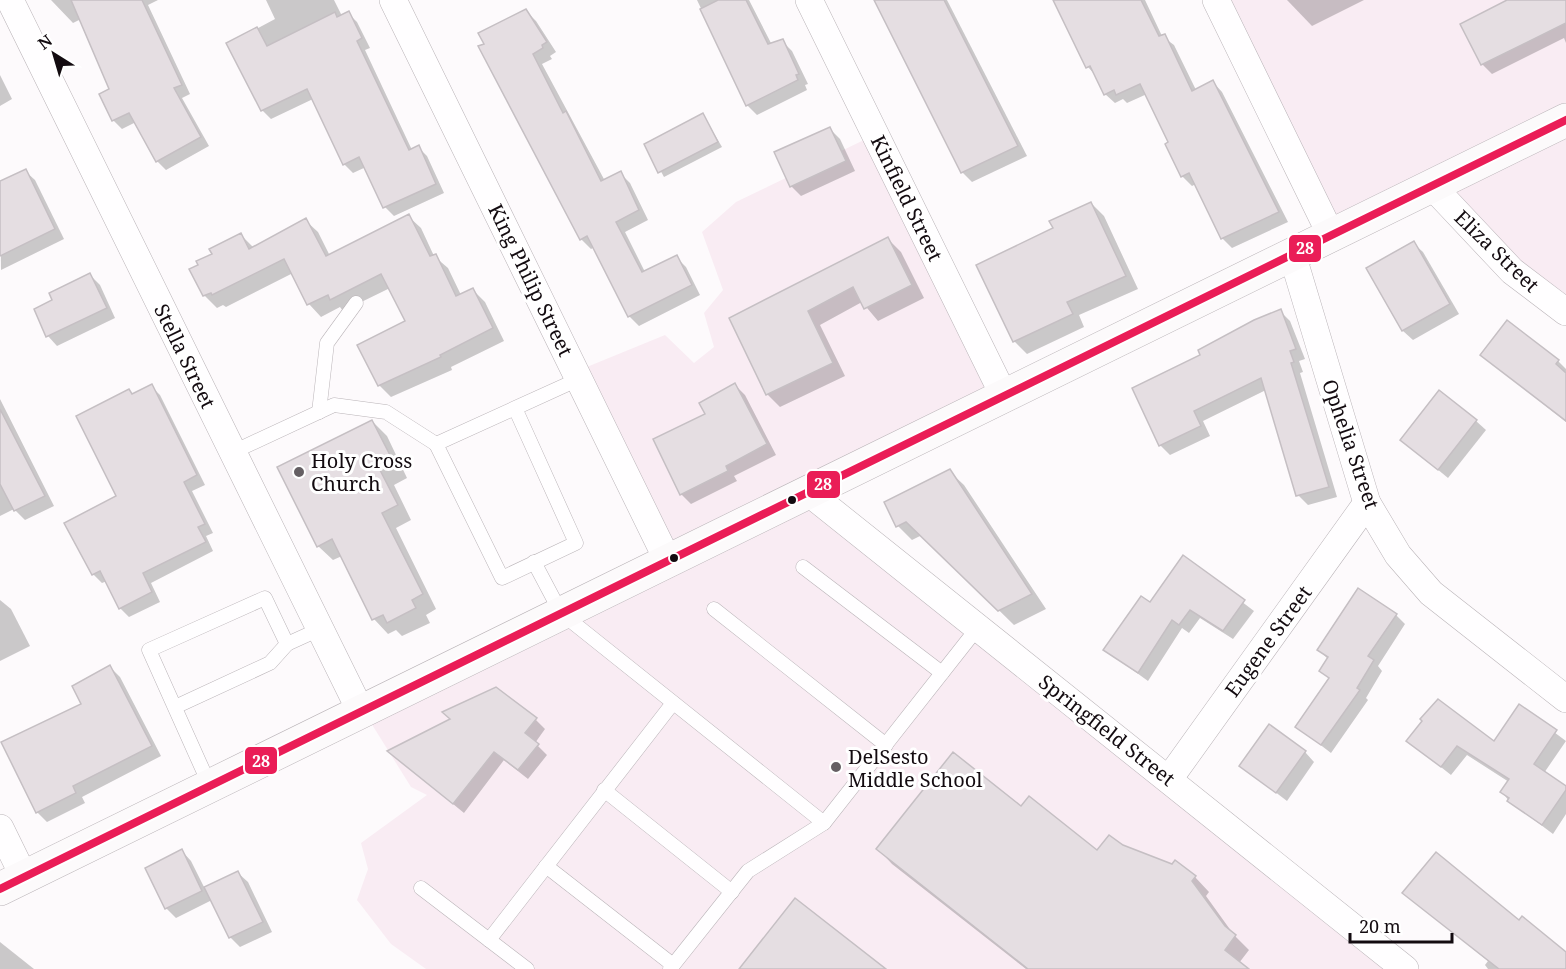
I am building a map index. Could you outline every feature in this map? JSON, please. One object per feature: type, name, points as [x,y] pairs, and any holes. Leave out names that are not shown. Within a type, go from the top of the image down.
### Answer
[{"type":"main road","points":[[12,883],[1566,120]]},
{"type":"street","name":"Stella Street","points":[[10,0],[360,712]]},
{"type":"street","name":"King Philip Street","points":[[393,0],[668,561]]},
{"type":"street","name":"Kinfield Street","points":[[809,0],[1004,396]]},
{"type":"street","points":[[1216,0],[1331,235]]},
{"type":"street","name":"Eliza Street","points":[[1432,186],[1512,271],[1566,312]]},
{"type":"street","name":"Ophelia Street","points":[[1292,254],[1367,503],[1398,555],[1431,593],[1566,699]]},
{"type":"street","name":"Springfield Street","points":[[808,492],[979,626],[1405,969]]},
{"type":"street","name":"Eugene Street","points":[[1169,779],[1367,503]]},
{"type":"street","points":[[0,828],[12,883]]},
{"type":"lane","points":[[319,412],[327,343],[356,303]]},
{"type":"lane","points":[[436,444],[579,380]]},
{"type":"lane","points":[[232,452],[334,405],[386,412],[436,444],[502,578],[576,543],[515,408]]},
{"type":"lane","points":[[534,562],[561,613],[824,823]]},
{"type":"lane","points":[[803,567],[942,673]]},
{"type":"lane","points":[[210,786],[149,650],[265,598],[287,644]]},
{"type":"lane","points":[[714,609],[886,744]]},
{"type":"lane","points":[[546,866],[671,967],[748,871],[824,823],[979,626]]},
{"type":"lane","points":[[175,706],[270,663],[287,644],[320,629]]},
{"type":"lane","points":[[489,940],[673,703]]},
{"type":"lane","points":[[604,790],[732,892]]},
{"type":"lane","points":[[421,888],[527,969]]},
{"type":"shaded area","points":[[1222,0],[1566,0],[1566,310],[1439,200],[1342,233]]},
{"type":"shaded area","points":[[868,138],[1004,399],[851,486],[829,503],[1418,969],[426,969],[391,944],[357,900],[368,869],[361,843],[427,795],[411,787],[371,723],[671,573],[577,371],[665,335],[694,363],[714,347],[704,313],[723,290],[702,232],[736,202]]},
{"type":"building","points":[[71,0],[142,0],[182,85],[174,88],[201,137],[156,162],[129,113],[112,121],[99,94],[109,89]]},
{"type":"building","points":[[718,0],[746,0],[768,44],[783,39],[799,74],[796,75],[798,80],[746,106],[700,9]]},
{"type":"building","points":[[874,0],[944,0],[1018,146],[961,173]]},
{"type":"building","points":[[1053,0],[1141,0],[1159,36],[1165,34],[1192,91],[1213,80],[1279,212],[1221,239],[1189,173],[1181,177],[1165,144],[1168,142],[1140,84],[1116,95],[1114,90],[1104,95],[1090,66],[1086,68]]},
{"type":"building","points":[[1507,0],[1566,0],[1566,23],[1481,65],[1460,24]]},
{"type":"building","points":[[526,9],[547,42],[542,45],[543,48],[533,54],[563,113],[566,111],[601,181],[621,171],[639,210],[616,222],[642,272],[677,255],[692,285],[628,317],[587,236],[580,240],[478,46],[484,44],[478,33]]},
{"type":"building","points":[[349,11],[362,38],[357,41],[409,150],[419,145],[436,184],[383,208],[359,157],[343,165],[307,89],[261,111],[226,43],[257,27],[267,46],[335,12],[337,17]]},
{"type":"building","points":[[703,113],[718,142],[658,173],[644,144]]},
{"type":"building","points":[[830,127],[846,161],[790,187],[774,152]]},
{"type":"building","points":[[26,169],[55,229],[0,256],[0,181]]},
{"type":"building","points":[[1091,202],[1126,276],[1067,302],[1073,314],[1013,342],[976,265],[1053,228],[1049,221]]},
{"type":"building","points":[[409,214],[430,256],[436,254],[456,296],[473,288],[493,328],[440,355],[441,357],[378,386],[357,345],[405,321],[381,274],[330,300],[328,295],[307,305],[284,259],[212,295],[211,293],[203,296],[189,269],[198,265],[196,261],[212,254],[209,249],[241,233],[249,249],[306,218],[326,256]]},
{"type":"building","points":[[888,237],[912,285],[864,309],[853,287],[808,311],[833,363],[766,395],[729,318]]},
{"type":"building","points":[[1414,241],[1450,304],[1402,331],[1366,268]]},
{"type":"building","points":[[90,273],[107,308],[46,337],[34,309],[52,300],[49,293]]},
{"type":"building","points":[[1281,309],[1296,349],[1290,351],[1294,362],[1291,363],[1329,487],[1296,496],[1261,378],[1194,411],[1201,426],[1159,446],[1132,388],[1200,355],[1198,350],[1254,320]]},
{"type":"building","points":[[1507,320],[1559,360],[1556,364],[1566,373],[1566,421],[1480,355]]},
{"type":"building","points":[[735,383],[767,444],[726,466],[728,471],[680,495],[653,439],[705,414],[699,403]]},
{"type":"building","points":[[152,384],[197,475],[184,482],[205,524],[198,527],[206,542],[143,573],[152,592],[119,609],[100,571],[92,575],[64,523],[116,496],[76,416],[129,389],[132,394]]},
{"type":"building","points":[[1439,390],[1477,420],[1438,470],[1400,440]]},
{"type":"building","points":[[0,409],[45,496],[14,511],[0,484]]},
{"type":"building","points":[[372,420],[394,463],[380,470],[398,505],[382,513],[423,594],[412,600],[416,608],[387,623],[383,615],[372,620],[332,539],[317,547],[277,467]]},
{"type":"building","points":[[950,469],[1032,594],[998,611],[906,522],[896,527],[884,502]]},
{"type":"building","points":[[1183,555],[1245,600],[1223,631],[1190,610],[1179,625],[1172,620],[1138,673],[1103,650],[1141,596],[1150,602]]},
{"type":"building","points":[[1358,588],[1397,614],[1368,656],[1374,660],[1357,688],[1360,690],[1321,745],[1295,727],[1329,678],[1319,671],[1328,657],[1317,650]]},
{"type":"building","points":[[110,665],[152,746],[73,786],[76,793],[36,813],[1,742],[81,704],[72,686]]},
{"type":"building","points":[[496,687],[537,718],[525,733],[539,744],[518,770],[494,752],[453,804],[387,751],[450,719],[442,712]]},
{"type":"building","points":[[1438,699],[1494,741],[1519,704],[1557,730],[1534,764],[1566,786],[1566,790],[1542,825],[1507,801],[1509,798],[1500,792],[1509,779],[1457,746],[1441,767],[1406,741],[1422,721],[1420,719]]},
{"type":"building","points":[[1269,724],[1306,751],[1276,793],[1239,766]]},
{"type":"building","name":"DelSesto Middle School","points":[[953,752],[1021,806],[1029,796],[1097,850],[1109,835],[1123,845],[1172,864],[1175,860],[1196,876],[1192,881],[1225,926],[1236,935],[1225,950],[1249,969],[1028,969],[876,849]]},
{"type":"building","points":[[182,849],[202,891],[165,909],[145,868]]},
{"type":"building","points":[[1436,852],[1519,920],[1522,916],[1566,952],[1566,969],[1499,969],[1402,893]]},
{"type":"building","points":[[238,871],[263,922],[229,938],[204,887]]},
{"type":"building","points":[[795,898],[886,969],[739,969]]},
{"type":"transit line","name":"28","points":[[0,889],[1566,120]]},
{"type":"place","name":"Holy Cross Church","points":[[299,472]]},
{"type":"place","name":"DelSesto Middle School","points":[[836,767]]}]
